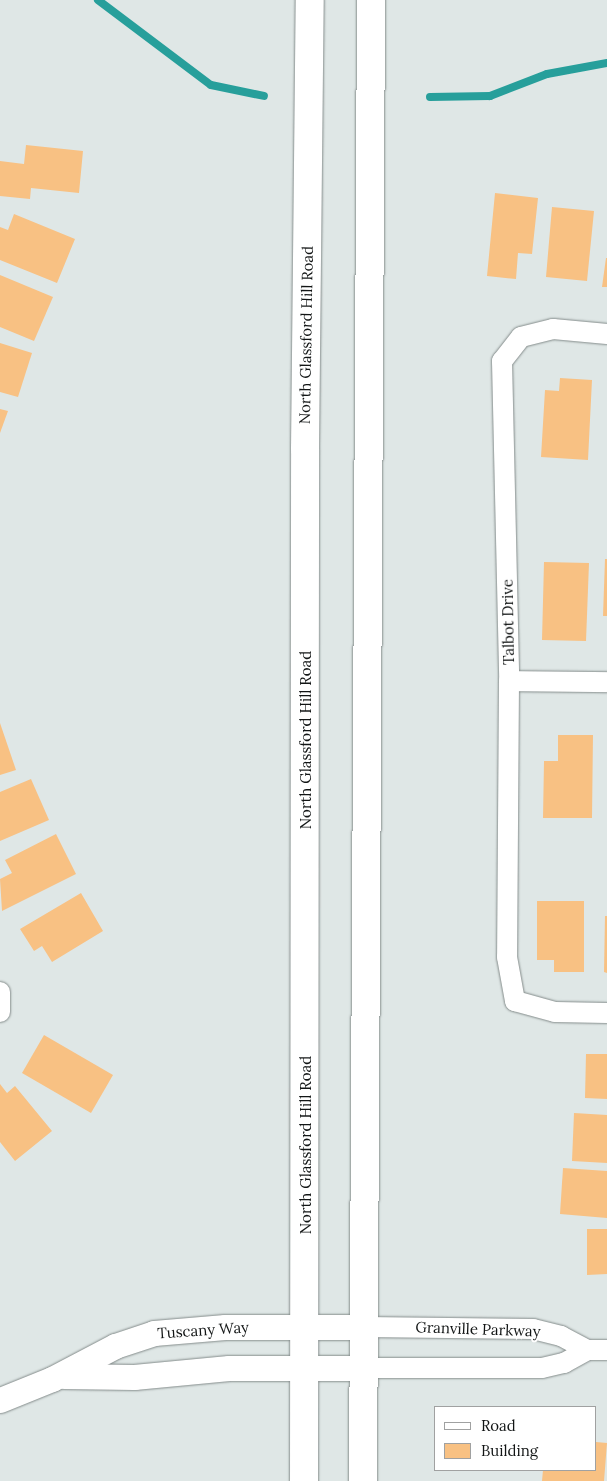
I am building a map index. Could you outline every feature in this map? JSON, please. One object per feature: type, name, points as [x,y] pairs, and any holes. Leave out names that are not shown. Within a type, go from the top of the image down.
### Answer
[{"type":"main road","name":"North Glassford Hill Road","points":[[304,1481],[304,449],[310,0]]},
{"type":"main road","points":[[363,1481],[371,0]]},
{"type":"street","name":"Talbot Drive","points":[[607,334],[553,329],[521,337],[502,361],[509,681],[507,957],[515,1001],[556,1012],[607,1013]]},
{"type":"street","points":[[509,681],[607,682]]},
{"type":"street","name":"Tuscany Way","points":[[0,1400],[52,1379],[115,1346],[154,1333],[225,1326],[364,1327]]},
{"type":"street","name":"Granville Parkway","points":[[364,1327],[533,1329],[561,1336],[587,1350]]},
{"type":"street","name":"Granville Parkway","points":[[364,1368],[542,1368],[557,1366],[587,1350],[607,1350]]},
{"type":"street","name":"Tuscany Way","points":[[52,1379],[82,1374],[134,1377],[201,1369],[364,1368]]},
{"type":"building","points":[[26,145],[83,151],[79,193],[31,188],[30,199],[0,196],[0,161],[24,164]]},
{"type":"building","points":[[495,193],[538,198],[532,254],[518,253],[516,279],[487,276]]},
{"type":"building","points":[[552,207],[594,211],[587,281],[546,277]]},
{"type":"building","points":[[14,214],[75,239],[57,283],[0,260],[0,227],[8,230]]},
{"type":"building","points":[[606,258],[607,287],[602,287]]},
{"type":"building","points":[[0,275],[53,297],[34,341],[0,327]]},
{"type":"building","points":[[0,343],[32,353],[18,397],[0,392]]},
{"type":"building","points":[[560,378],[592,380],[588,460],[541,457],[545,390],[559,391]]},
{"type":"building","points":[[0,409],[8,411],[0,433]]},
{"type":"building","points":[[605,559],[607,559],[607,616],[603,616]]},
{"type":"building","points":[[544,562],[589,563],[586,641],[542,640]]},
{"type":"building","points":[[0,723],[16,770],[0,775]]},
{"type":"building","points":[[558,735],[593,735],[592,818],[543,818],[544,761],[558,761]]},
{"type":"building","points":[[31,779],[49,820],[0,841],[0,792]]},
{"type":"building","points":[[56,834],[76,874],[2,911],[0,879],[12,873],[5,860]]},
{"type":"building","points":[[81,893],[103,931],[52,962],[42,946],[34,951],[20,929]]},
{"type":"building","points":[[537,901],[584,901],[584,972],[554,972],[554,960],[537,960]]},
{"type":"building","points":[[605,916],[607,916],[607,973],[604,972]]},
{"type":"building","points":[[44,1035],[113,1075],[91,1113],[22,1073]]},
{"type":"building","points":[[586,1054],[607,1054],[607,1099],[585,1098]]},
{"type":"building","points":[[0,1084],[7,1093],[15,1086],[52,1131],[15,1161],[0,1142]]},
{"type":"building","points":[[574,1113],[607,1115],[607,1163],[572,1161]]},
{"type":"building","points":[[563,1168],[607,1171],[607,1218],[560,1214]]},
{"type":"building","points":[[587,1229],[607,1229],[607,1274],[587,1275]]},
{"type":"building","points":[[597,1442],[607,1443],[604,1481],[542,1481],[543,1471],[597,1471]]},
{"type":"waterway","points":[[98,0],[211,85],[264,96]]},
{"type":"waterway","points":[[430,97],[490,96],[547,74],[607,63]]}]
